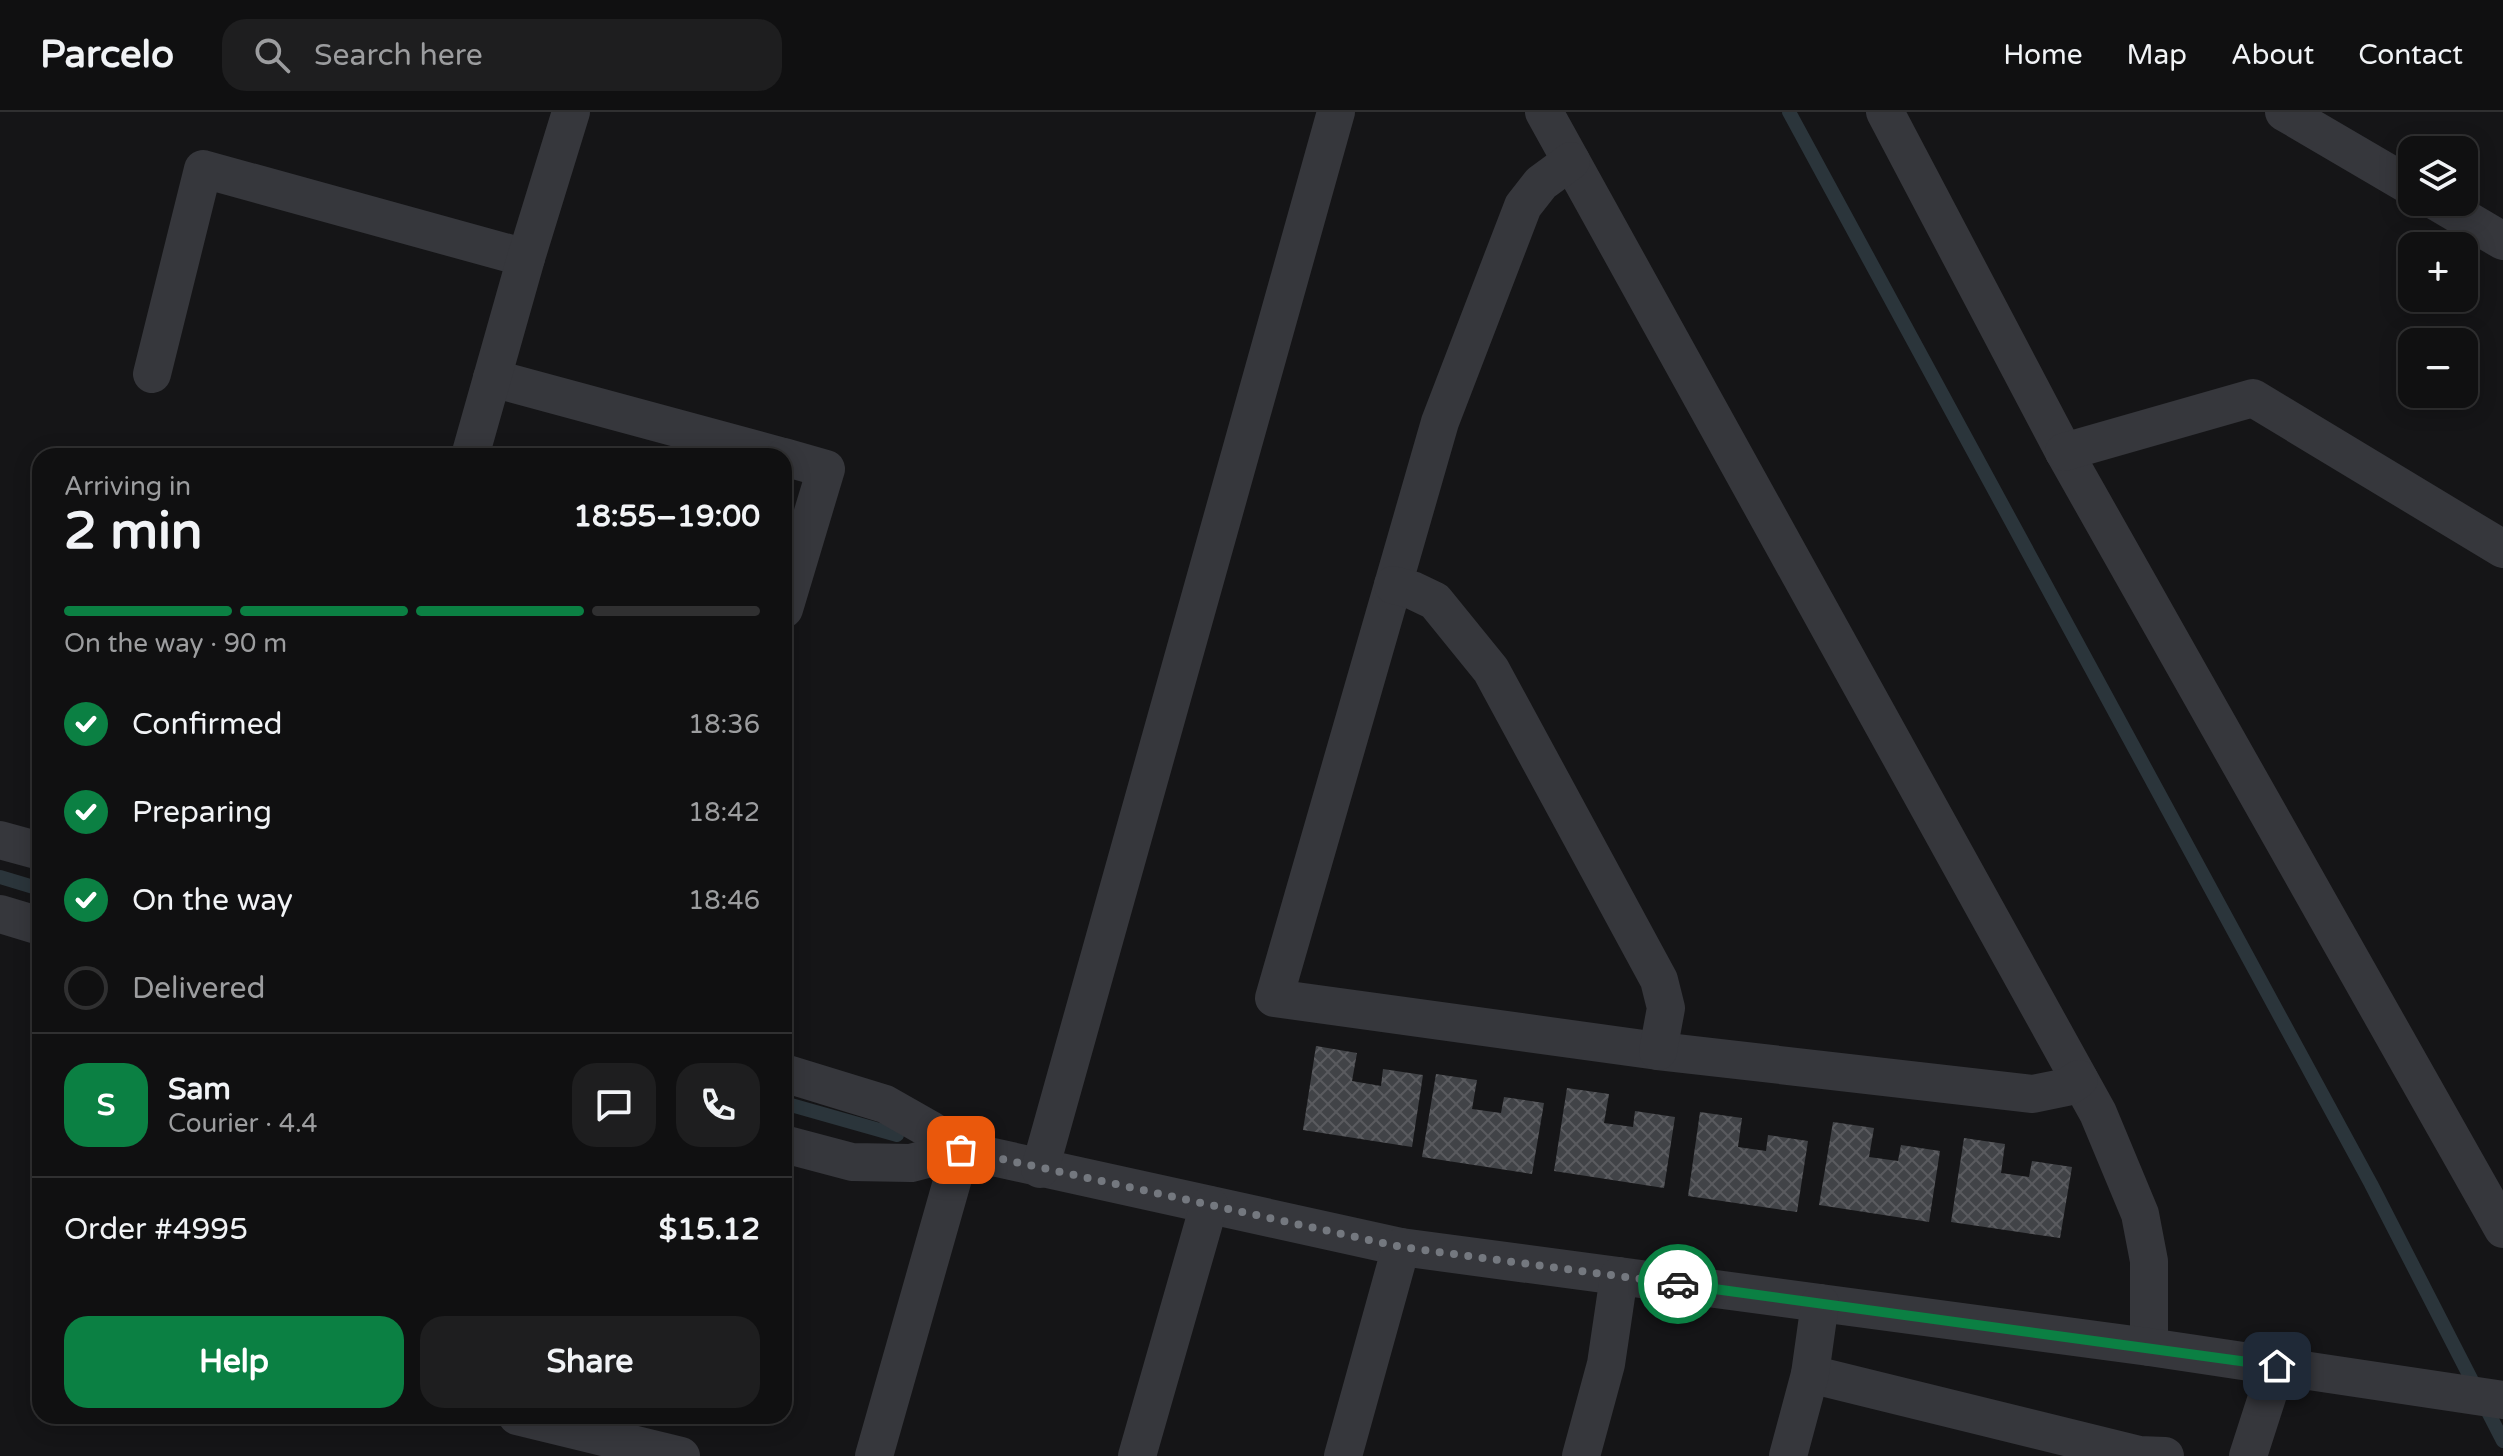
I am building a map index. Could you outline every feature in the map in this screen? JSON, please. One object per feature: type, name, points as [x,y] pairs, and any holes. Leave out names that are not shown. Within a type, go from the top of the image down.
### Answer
[{"type":"street","points":[[472,448],[571,112]]},
{"type":"street","points":[[1040,1169],[1336,112]]},
{"type":"street","points":[[1544,112],[2098,1113],[2140,1214],[2149,1261],[2149,1347]]},
{"type":"street","points":[[1885,112],[2064,452],[2503,1229]]},
{"type":"street","points":[[2284,112],[2398,179]]},
{"type":"street","points":[[1571,161],[1541,183],[1523,206],[1440,422],[1274,998],[1658,1051],[2033,1094],[2067,1087],[2079,1079]]},
{"type":"street","points":[[152,374],[203,169],[526,258]]},
{"type":"street","points":[[2461,216],[2503,241]]},
{"type":"street","points":[[492,378],[752,448]]},
{"type":"street","points":[[2064,452],[2253,398],[2503,549]]},
{"type":"street","points":[[792,459],[826,469],[792,582]]},
{"type":"street","points":[[1393,585],[1435,601],[1491,670],[1659,980],[1666,1008],[1658,1051]]},
{"type":"street","points":[[0,840],[32,849]]},
{"type":"street","points":[[0,914],[32,924]]},
{"type":"street","points":[[792,1075],[885,1104],[961,1150],[1401,1247],[2149,1347],[2503,1400]]},
{"type":"street","points":[[792,1146],[852,1162],[911,1163],[961,1150]]},
{"type":"street","points":[[874,1456],[961,1150]]},
{"type":"street","points":[[1137,1456],[1209,1205]]},
{"type":"street","points":[[1343,1456],[1401,1247]]},
{"type":"street","points":[[1581,1456],[1606,1364],[1619,1276]]},
{"type":"street","points":[[1788,1456],[1810,1374],[1820,1303]]},
{"type":"street","points":[[2248,1456],[2277,1366]]},
{"type":"street","points":[[1810,1374],[2010,1441],[2165,1456]]},
{"type":"street","points":[[550,1424],[681,1456]]},
{"type":"building","points":[[1316,1046],[1357,1053],[1352,1081],[1381,1086],[1383,1069],[1423,1075],[1412,1147],[1303,1130]]},
{"type":"building","points":[[1436,1074],[1477,1080],[1472,1109],[1501,1113],[1504,1097],[1544,1103],[1532,1174],[1422,1157]]},
{"type":"building","points":[[1567,1088],[1609,1094],[1604,1123],[1633,1127],[1635,1111],[1675,1117],[1664,1188],[1554,1171]]},
{"type":"building","points":[[1700,1112],[1742,1118],[1738,1147],[1766,1151],[1768,1135],[1808,1141],[1797,1212],[1688,1196]]},
{"type":"building","points":[[1833,1122],[1874,1128],[1869,1157],[1898,1161],[1901,1145],[1940,1151],[1929,1222],[1819,1205]]},
{"type":"building","points":[[1964,1138],[2005,1144],[2001,1173],[2029,1177],[2032,1161],[2072,1167],[2060,1238],[1951,1222]]},
{"type":"waterway","points":[[1789,112],[2371,1184],[2503,1441]]},
{"type":"waterway","points":[[0,877],[32,887]]},
{"type":"waterway","points":[[792,1105],[897,1135]]},
{"type":"way so far","points":[[961,1150],[1401,1247],[1678,1284]]},
{"type":"route","points":[[1678,1284],[2277,1366]]}]
